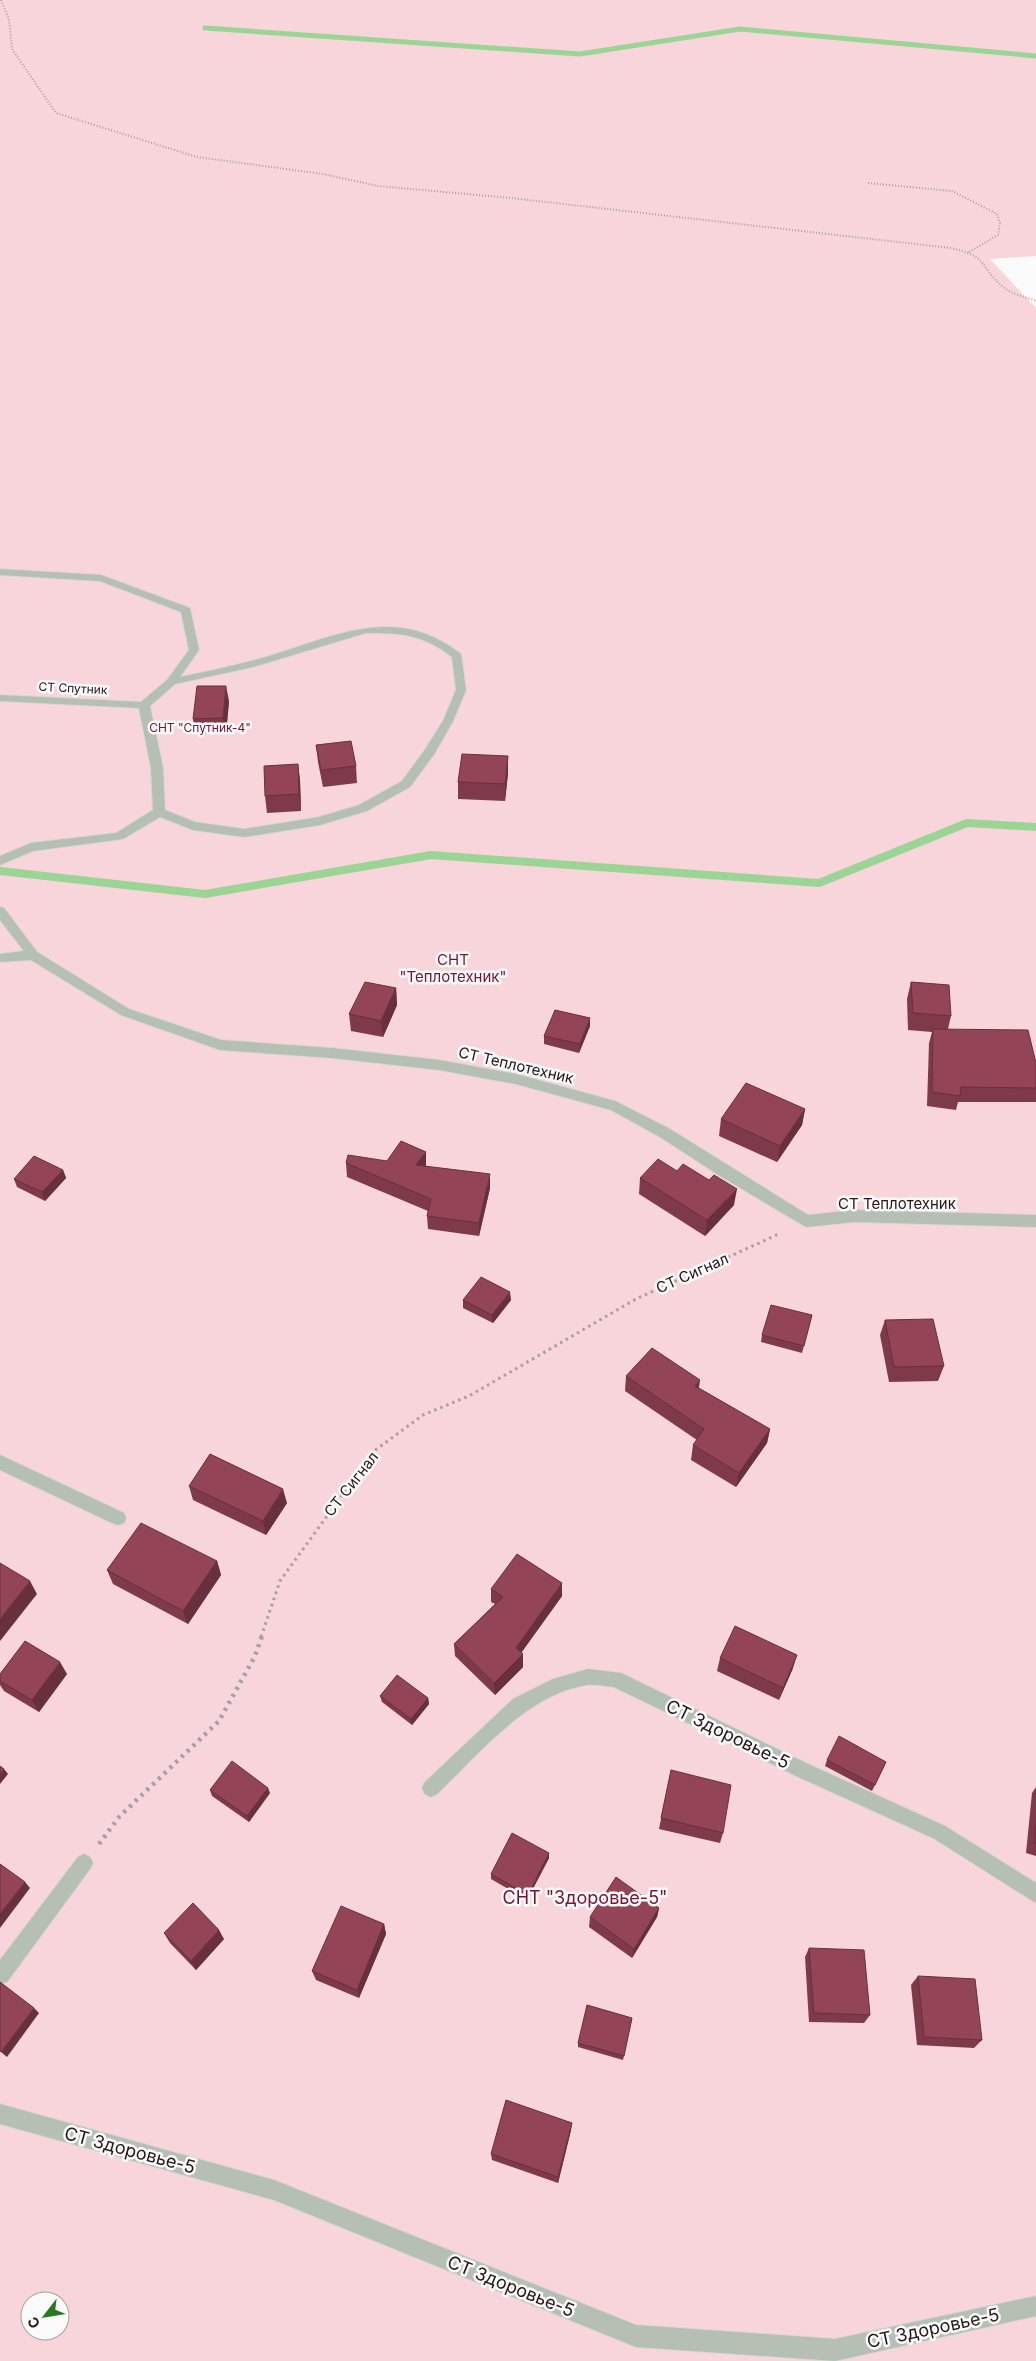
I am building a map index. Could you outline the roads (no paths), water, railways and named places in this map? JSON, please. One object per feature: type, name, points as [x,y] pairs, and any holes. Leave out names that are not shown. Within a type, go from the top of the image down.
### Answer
[{"type":"lane","points":[[0,572],[101,578],[186,610],[194,650],[171,682],[144,705],[157,768],[159,812]]},
{"type":"lane","points":[[159,812],[193,826],[244,832],[320,821],[363,808],[406,784],[448,721],[461,690],[457,656],[441,642],[411,630],[365,630],[249,665],[171,682]]},
{"type":"lane","name":"СТ Спутник","points":[[0,698],[144,705]]},
{"type":"lane","points":[[0,862],[31,847],[119,836],[159,812]]},
{"type":"lane","name":"СТ Теплотехник","points":[[0,911],[32,955],[124,1012],[220,1045],[332,1053],[439,1065],[516,1079],[615,1106],[665,1132],[724,1172],[806,1221],[855,1216],[1036,1222]]},
{"type":"lane","points":[[0,958],[32,955]]},
{"type":"lane","points":[[0,1462],[118,1518]]},
{"type":"lane","name":"СТ Здоровье-5","points":[[431,1788],[519,1705],[559,1685],[588,1676],[615,1679],[800,1769],[939,1832],[1036,1894]]},
{"type":"lane","points":[[0,1975],[84,1863]]},
{"type":"lane","name":"СТ Здоровье-5","points":[[0,2114],[274,2190],[636,2336],[835,2350],[1036,2306]]},
{"type":"waterway","points":[[205,28],[580,54],[740,29],[1036,56]]},
{"type":"waterway","points":[[0,871],[205,894],[431,855],[819,883],[967,823],[1036,827]]},
{"type":"park label","name":"СНТ \"Спутник-4\"","points":[[200,727]]},
{"type":"park label","name":"СНТ \"Теплотехник\"","points":[[453,968]]},
{"type":"park label","name":"СНТ \"Здоровье-5\"","points":[[585,1897]]}]
